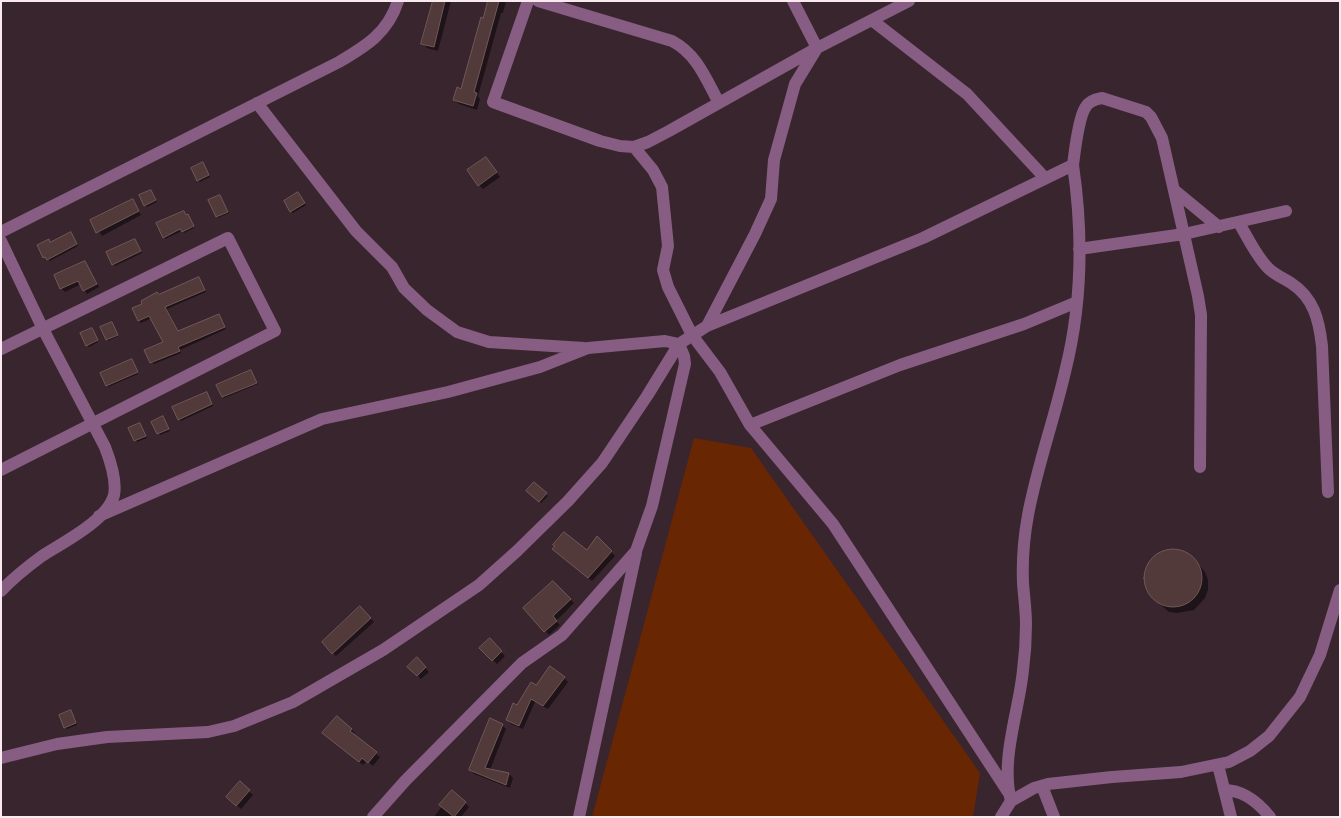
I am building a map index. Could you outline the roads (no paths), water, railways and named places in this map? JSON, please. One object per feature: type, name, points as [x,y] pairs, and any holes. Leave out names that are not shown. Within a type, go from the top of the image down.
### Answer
[{"type":"street","points":[[1,232],[339,62],[359,49],[386,27],[398,1]]},
{"type":"street","points":[[528,1],[493,102],[600,141],[634,147],[655,138],[817,48],[909,1]]},
{"type":"street","points":[[538,1],[672,41],[684,47],[696,61],[719,103]]},
{"type":"street","points":[[793,1],[817,48]]},
{"type":"street","points":[[873,21],[967,94],[1045,178]]},
{"type":"street","points":[[707,326],[771,199],[774,160],[795,84],[817,48]]},
{"type":"street","points":[[1001,817],[1009,796],[1010,746],[1021,691],[1026,644],[1023,583],[1024,548],[1028,515],[1066,371],[1076,302],[1079,249],[1072,165],[1085,108],[1095,99],[1102,98],[1146,112],[1151,117],[1162,138],[1201,315],[1200,466]]},
{"type":"street","points":[[257,103],[356,231],[392,267],[404,288],[427,310],[457,332],[489,342],[588,348],[665,341],[678,344]]},
{"type":"street","points":[[634,147],[653,170],[662,187],[668,246],[663,270],[668,287],[692,334],[720,372],[750,425],[832,524],[1009,796]]},
{"type":"street","points":[[1,758],[66,743],[134,735],[208,732],[234,726],[292,702],[383,650],[479,585],[517,551],[568,501],[602,463],[647,396],[678,344],[692,334],[707,326],[923,238],[1072,165]]},
{"type":"street","points":[[1174,190],[1218,227]]},
{"type":"street","points":[[1079,249],[1184,234],[1286,211]]},
{"type":"street","points":[[1239,223],[1258,256],[1268,268],[1302,292],[1309,300],[1320,327],[1328,492]]},
{"type":"street","points":[[1,349],[228,238],[275,331],[1,470]]},
{"type":"street","points":[[1,241],[110,460],[114,494],[109,506],[99,516],[77,534],[13,578],[1,591]]},
{"type":"street","points":[[750,425],[900,365],[1024,324],[1076,302]]},
{"type":"street","points":[[579,817],[636,551],[652,506],[685,364],[684,356],[678,344]]},
{"type":"street","points":[[99,516],[322,419],[448,392],[531,370],[588,348]]},
{"type":"street","points":[[373,817],[405,781],[522,663],[562,635],[636,551]]},
{"type":"street","points":[[1009,796],[1042,786],[1112,776],[1181,772],[1218,765],[1228,762],[1250,750],[1268,736],[1300,697],[1320,655],[1340,590]]},
{"type":"street","points":[[1218,765],[1231,817]]},
{"type":"street","points":[[1042,786],[1054,817]]},
{"type":"street","points":[[1224,790],[1234,790],[1244,794],[1270,817]]}]
